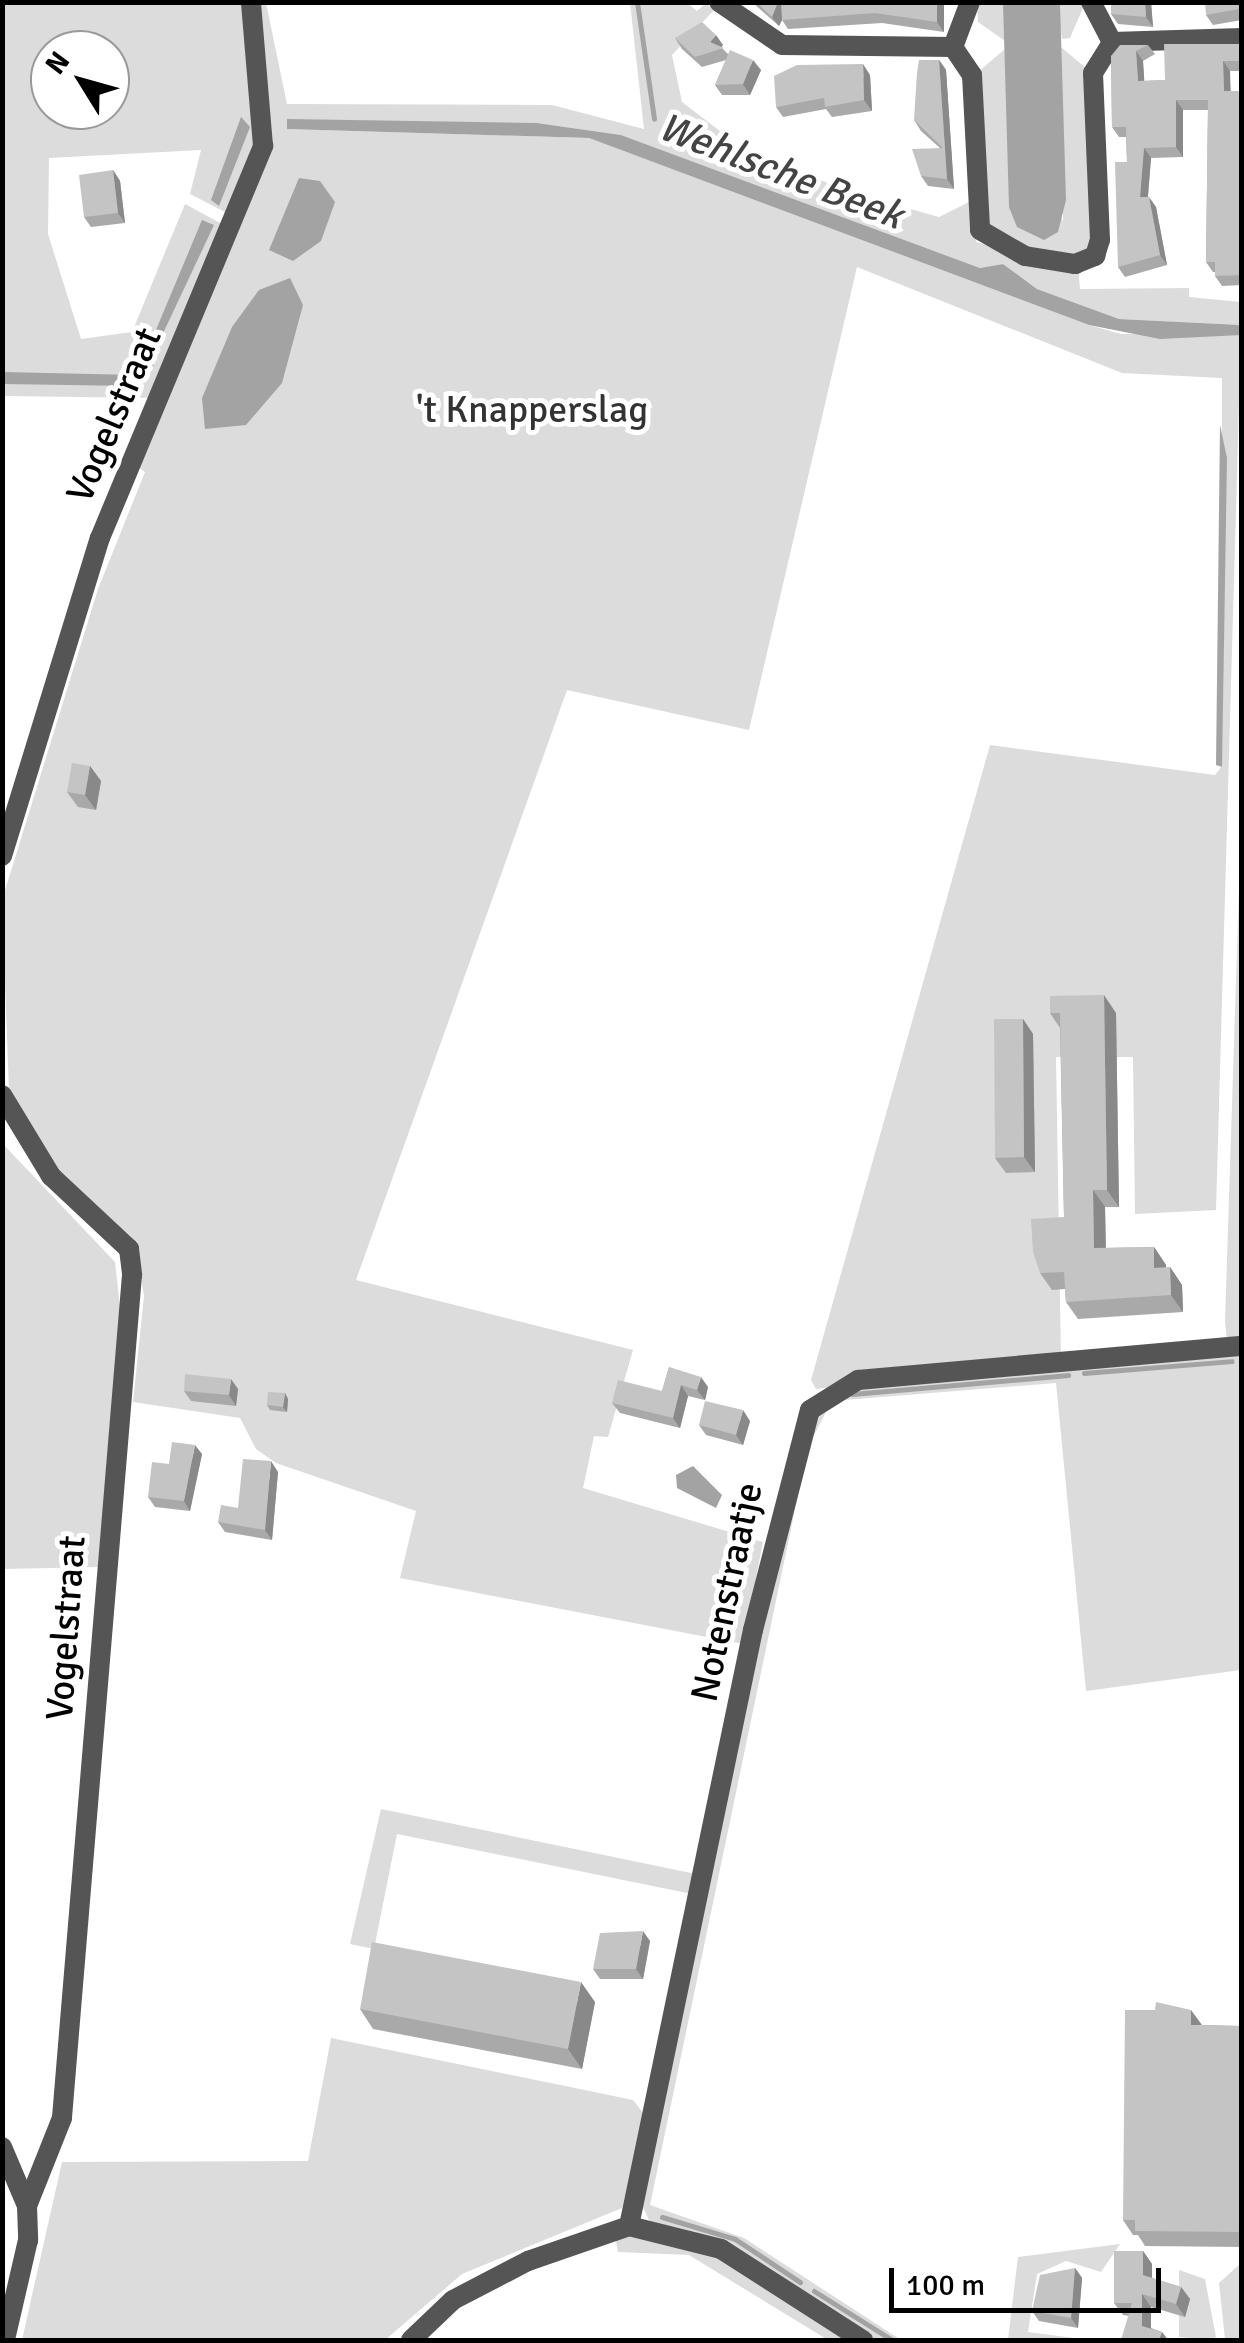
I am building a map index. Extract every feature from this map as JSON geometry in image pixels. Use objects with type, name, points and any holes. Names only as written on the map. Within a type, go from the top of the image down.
[{"type":"street","name":"Vogelstraat","points":[[2,856],[100,538],[263,146],[251,2]]},
{"type":"street","points":[[719,2],[782,44],[953,47]]},
{"type":"street","points":[[953,47],[970,2]]},
{"type":"street","points":[[1091,2],[1112,42]]},
{"type":"street","points":[[1112,42],[1242,38]]},
{"type":"street","points":[[953,47],[972,75],[980,230],[1025,256],[1074,264],[1099,250],[1093,73],[1112,42]]},
{"type":"street","name":"Vogelstraat","points":[[2,1095],[51,1176],[129,1249],[132,1275],[62,2118],[27,2206],[5,2340]]},
{"type":"street","name":"Notenstraatje","points":[[630,2226],[761,1592],[810,1410],[858,1380],[1242,1346]]},
{"type":"street","points":[[2,2147],[27,2206]]},
{"type":"street","points":[[411,2340],[468,2292],[630,2226],[721,2250],[863,2340]]},
{"type":"green space","points":[[2,3],[247,3],[262,128],[225,212],[190,194],[201,150],[49,158],[48,234],[81,339],[132,332],[185,204],[222,224],[155,398],[3,396]]},
{"type":"green space","name":"'t Knapperslag","points":[[256,3],[266,3],[287,104],[552,105],[644,129],[630,3],[687,3],[697,11],[706,3],[714,10],[672,55],[682,102],[737,144],[846,191],[939,217],[971,201],[976,242],[1078,268],[1080,289],[1189,288],[1189,297],[1241,302],[1241,325],[1119,319],[1037,289],[1003,264],[980,268],[621,135],[537,123],[287,120],[288,129],[589,138],[1089,325],[1121,334],[1241,335],[1216,1210],[1135,1214],[1133,1057],[1056,1057],[1061,1360],[816,1389],[811,1380],[990,745],[1215,775],[1222,766],[1222,378],[1122,373],[857,267],[749,730],[567,690],[356,1280],[633,1350],[608,1437],[594,1436],[583,1488],[763,1542],[743,1644],[400,1578],[416,1511],[276,1463],[256,1449],[240,1418],[133,1402],[144,1296],[137,1254],[68,1189],[9,1092],[2,900],[98,589],[145,472],[135,465],[270,117]]},
{"type":"green space","points":[[977,3],[1007,3],[1005,41],[978,22]]},
{"type":"green space","points":[[1057,3],[1085,3],[1070,38],[1062,39]]},
{"type":"green space","points":[[1061,47],[1087,69],[1093,242],[1085,253],[1053,256],[989,233],[978,72],[1005,49],[1063,222]]},
{"type":"green space","points":[[1241,826],[1241,1341],[1227,1340],[1225,1322]]},
{"type":"green space","points":[[2,1143],[115,1262],[120,1307],[98,1567],[3,1569]]},
{"type":"green space","points":[[1241,1352],[1241,1670],[1086,1691],[1056,1383],[844,1400],[828,1408],[808,1447],[650,2205],[744,2238],[901,2340],[874,2340],[649,2220],[642,2205],[772,1562],[811,1422],[848,1389]]},
{"type":"green space","points":[[381,1809],[696,1874],[692,1894],[397,1834],[374,1949],[350,1944]]},
{"type":"green space","points":[[331,2038],[633,2100],[647,2118],[622,2208],[462,2274],[385,2340],[22,2340],[62,2162],[308,2161]]},
{"type":"green space","points":[[628,2234],[713,2250],[854,2340],[828,2340],[689,2255],[618,2252],[615,2236]]},
{"type":"green space","points":[[1120,2244],[1101,2272],[1066,2261],[1037,2274],[1028,2332],[1089,2340],[1008,2340],[1018,2257]]},
{"type":"green space","points":[[1241,2263],[1242,2340],[1225,2339],[1219,2283]]},
{"type":"green space","points":[[1179,2270],[1205,2279],[1216,2337],[1179,2337]]},
{"type":"shaded area","points":[[1003,3],[1060,3],[1066,200],[1058,232],[1044,240],[1017,227],[1009,207]]},
{"type":"shaded area","points":[[241,117],[250,127],[219,206],[211,200]]},
{"type":"shaded area","points":[[287,119],[537,123],[621,135],[980,268],[1003,264],[1037,289],[1119,319],[1241,325],[1241,335],[1160,339],[1089,325],[589,138],[287,129]]},
{"type":"shaded area","points":[[299,178],[320,181],[335,202],[321,241],[293,261],[269,250]]},
{"type":"shaded area","points":[[202,220],[214,225],[158,344],[153,337]]},
{"type":"shaded area","points":[[290,278],[303,305],[282,383],[246,425],[205,429],[202,398],[232,327],[259,290]]},
{"type":"shaded area","points":[[145,361],[154,365],[132,386],[3,384],[3,372],[135,375]]},
{"type":"shaded area","points":[[1220,425],[1227,458],[1222,767],[1216,765]]},
{"type":"shaded area","points":[[693,1466],[722,1495],[716,1508],[677,1488],[676,1475]]},
{"type":"building","points":[[756,2],[778,2],[772,17]]},
{"type":"building","points":[[781,2],[937,2],[937,22],[875,13],[782,20]]},
{"type":"building","points":[[1111,2],[1145,2],[1146,17],[1111,14]]},
{"type":"building","points":[[1205,2],[1238,2],[1239,9],[1206,15]]},
{"type":"building","points":[[702,22],[716,35],[710,42],[724,48],[695,57],[675,38]]},
{"type":"building","points":[[1164,44],[1239,44],[1240,61],[1223,61],[1224,91],[1241,91],[1242,275],[1215,276],[1215,262],[1206,262],[1208,100],[1176,100],[1176,147],[1144,148],[1140,197],[1149,197],[1160,255],[1118,267],[1115,162],[1127,162],[1126,127],[1112,127],[1111,56],[1120,45],[1148,45],[1136,51],[1138,81],[1165,80]]},
{"type":"building","points":[[730,50],[753,60],[743,84],[715,85]]},
{"type":"building","points":[[919,60],[939,60],[947,179],[921,176],[912,149],[943,148],[914,120]]},
{"type":"building","points":[[863,64],[864,100],[825,107],[824,98],[776,107],[774,76],[797,65]]},
{"type":"building","points":[[113,170],[118,213],[84,217],[79,175]]},
{"type":"building","points":[[72,763],[90,766],[85,795],[67,792]]},
{"type":"building","points":[[1104,995],[1107,1190],[1093,1190],[1094,1248],[1154,1247],[1154,1268],[1170,1267],[1171,1295],[1066,1302],[1064,1272],[1040,1273],[1033,1252],[1031,1219],[1064,1217],[1060,1013],[1050,1013],[1050,996]]},
{"type":"building","points":[[994,1019],[1023,1019],[1024,1157],[995,1158]]},
{"type":"building","points":[[669,1367],[701,1377],[697,1390],[681,1385],[673,1418],[612,1403],[618,1380],[662,1391]]},
{"type":"building","points":[[185,1374],[231,1379],[229,1395],[184,1391]]},
{"type":"building","points":[[268,1392],[285,1393],[283,1407],[267,1405]]},
{"type":"building","points":[[705,1401],[743,1410],[736,1435],[699,1425]]},
{"type":"building","points":[[172,1442],[195,1445],[184,1501],[148,1497],[152,1462],[169,1464]]},
{"type":"building","points":[[243,1459],[271,1461],[265,1530],[218,1522],[221,1505],[238,1508]]},
{"type":"building","points":[[643,1931],[636,1969],[593,1969],[600,1933]]},
{"type":"building","points":[[372,1942],[581,1982],[568,2049],[360,2009]]},
{"type":"building","points":[[1156,2002],[1191,2010],[1191,2025],[1242,2026],[1242,2232],[1135,2231],[1135,2220],[1123,2220],[1125,2010],[1155,2010]]},
{"type":"building","points":[[1114,2251],[1143,2251],[1143,2275],[1181,2287],[1176,2304],[1142,2294],[1142,2326],[1162,2332],[1159,2340],[1121,2340],[1132,2303],[1114,2303]]},
{"type":"building","points":[[1075,2268],[1071,2318],[1032,2311],[1040,2275]]},
{"type":"waterway","name":"Wehlsche Beek","points":[[637,2],[654,119]]},
{"type":"waterway","points":[[1242,1095],[1242,1282]]},
{"type":"waterway","points":[[1084,1373],[1232,1361]]},
{"type":"waterway","points":[[852,1394],[1068,1375]]},
{"type":"waterway","points":[[662,2217],[735,2239],[800,2282]]},
{"type":"waterway","points":[[814,2291],[892,2340]]}]
